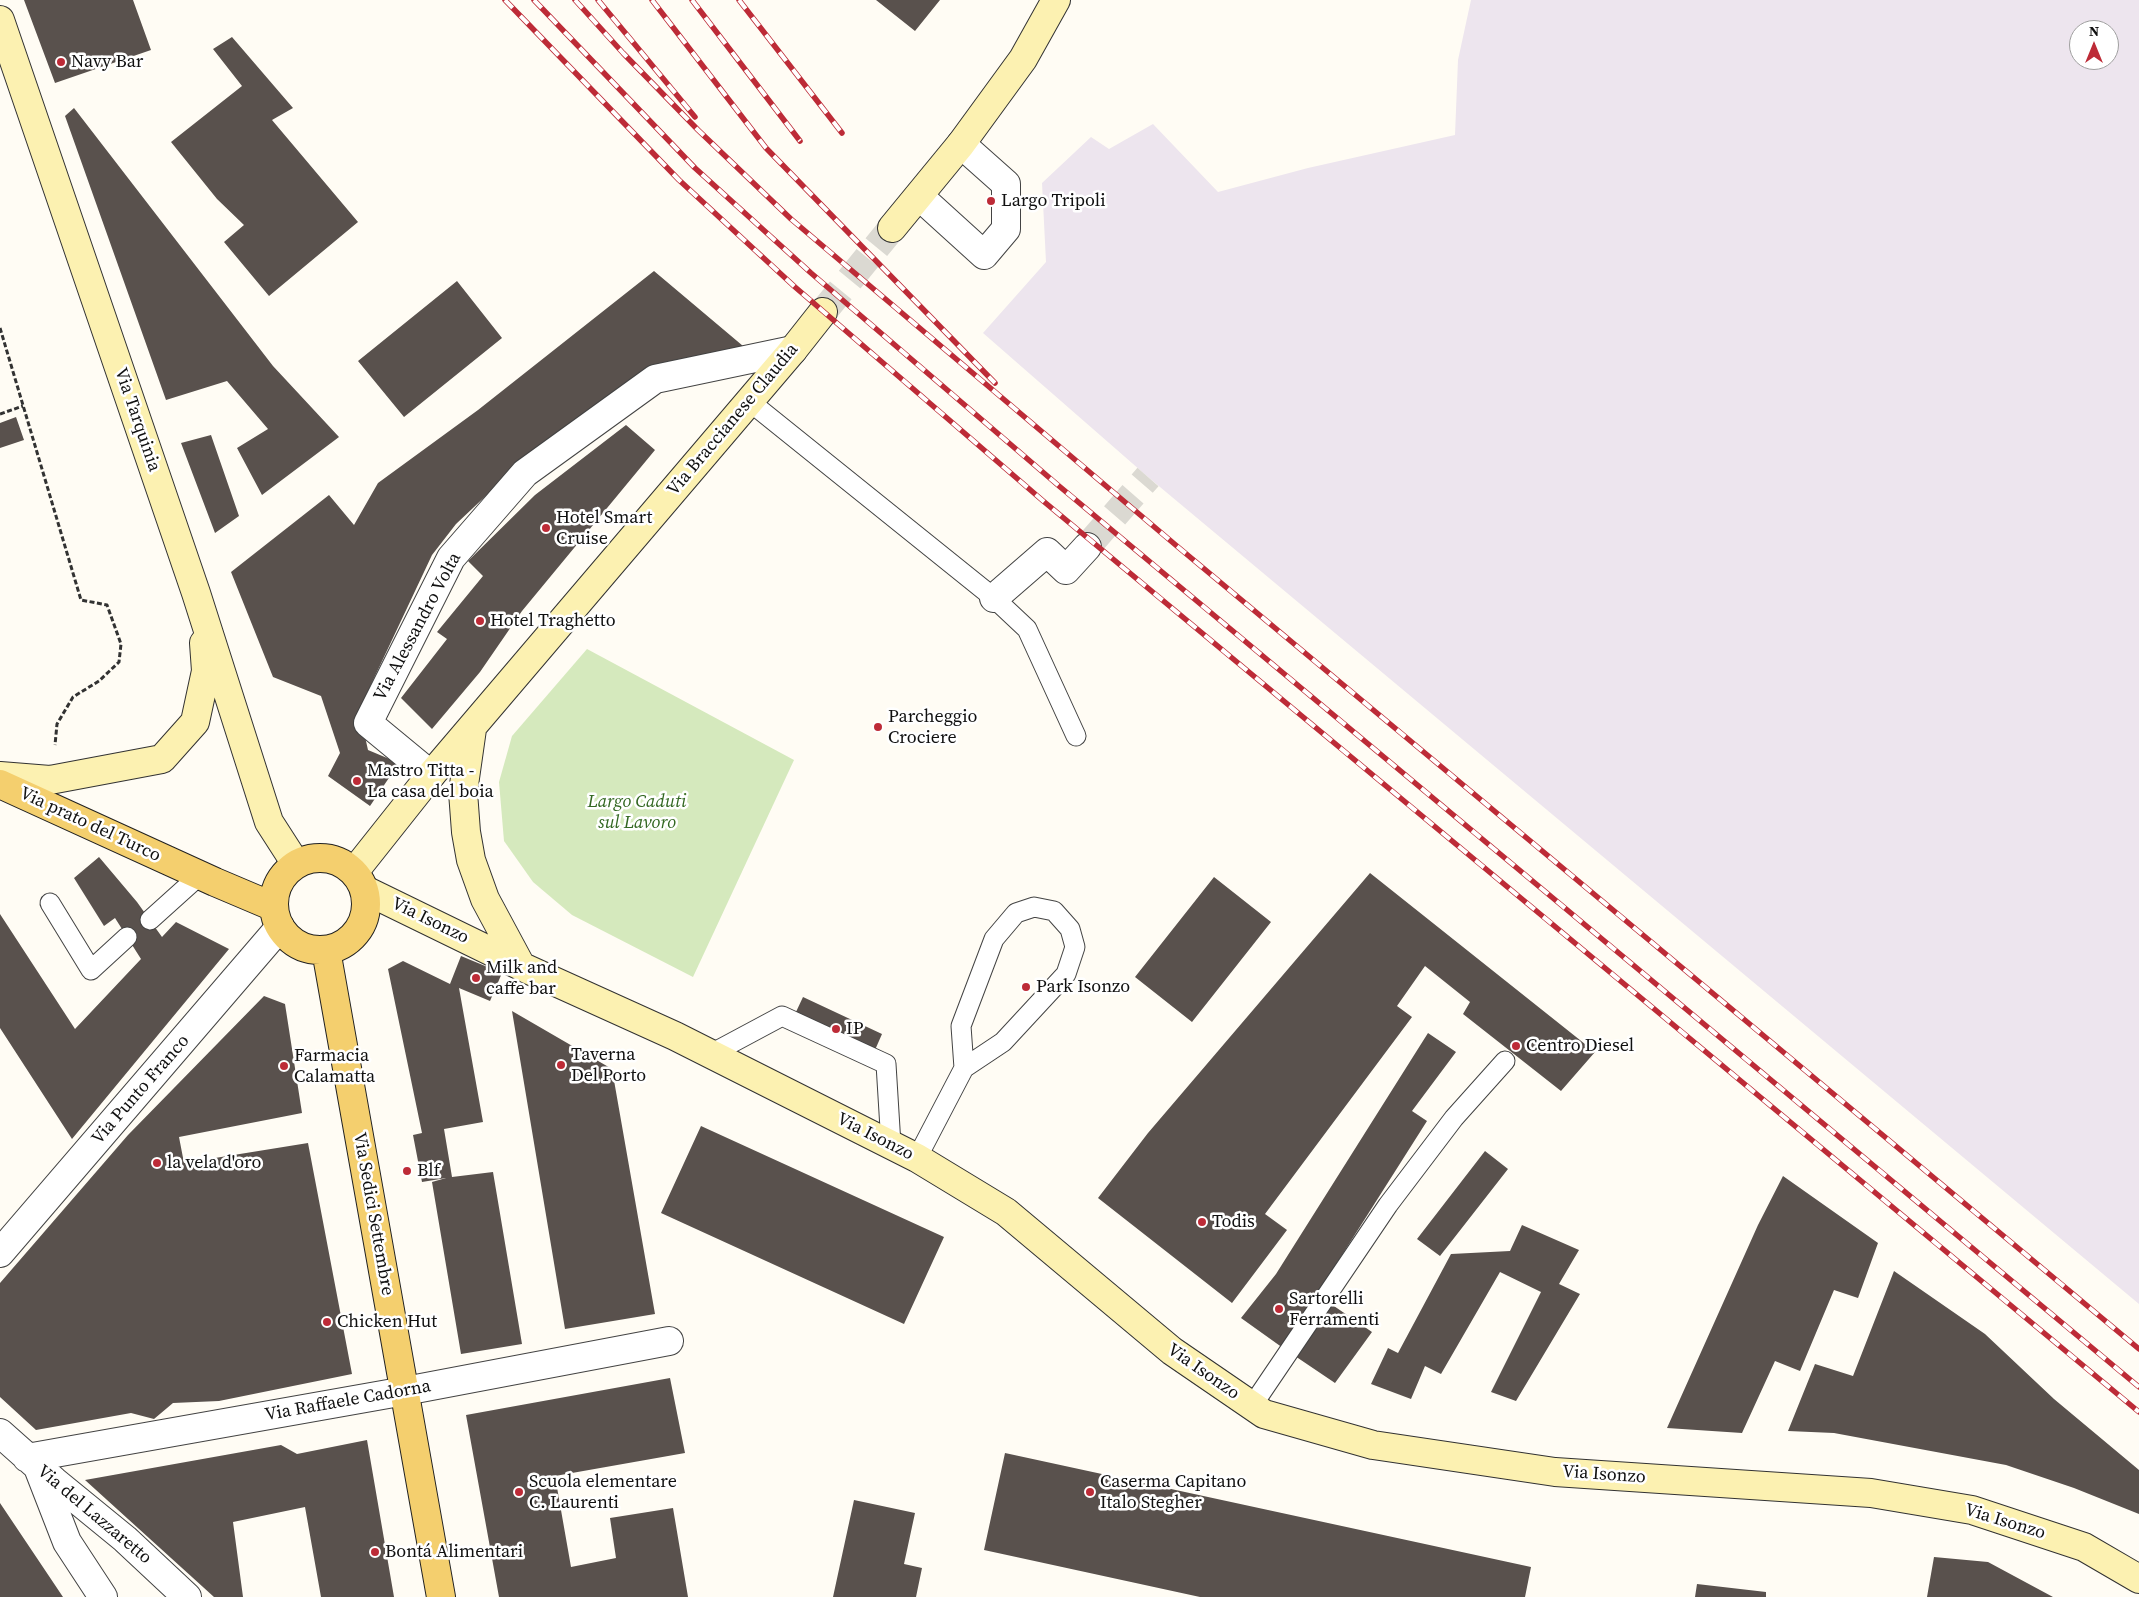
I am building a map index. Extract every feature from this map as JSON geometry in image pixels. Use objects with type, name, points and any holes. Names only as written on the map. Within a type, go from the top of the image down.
[{"type":"main road","points":[[892,228],[961,144],[1023,59],[1056,0]]},
{"type":"main road","name":"Via Tarquinia","points":[[0,20],[203,614],[269,822],[296,864]]},
{"type":"main road","name":"Via Braccianese Claudia","points":[[360,881],[431,774],[472,729],[793,350],[823,312]]},
{"type":"main road","points":[[0,776],[50,780],[162,759],[196,722],[206,671],[203,614]]},
{"type":"main road","points":[[472,729],[463,792],[466,832],[471,860],[485,898],[521,966]]},
{"type":"main road","name":"Via prato del Turco","points":[[0,784],[190,870],[277,917]]},
{"type":"main road","points":[[325,857],[341,862],[360,881],[367,906],[363,923],[354,936],[342,945],[326,950],[306,948],[291,940],[277,917],[278,885],[283,876],[296,864],[311,858],[325,857]]},
{"type":"main road","name":"Via Isonzo","points":[[360,881],[521,966],[711,1054],[917,1158],[1006,1212],[1172,1351],[1264,1414],[1373,1444],[1546,1471],[1871,1493],[1972,1510],[2084,1547],[2139,1579]]},
{"type":"main road","name":"Via Sedici Settembre","points":[[326,950],[441,1597]]},
{"type":"street","points":[[919,196],[984,255],[1006,229],[1006,184],[961,144]]},
{"type":"street","name":"Via Alessandro Volta","points":[[431,774],[368,723],[452,558],[525,473],[655,380],[793,350]]},
{"type":"street","points":[[994,598],[1047,552],[1066,570],[1087,547]]},
{"type":"street","name":"Via Punto Franco","points":[[0,1253],[277,917]]},
{"type":"street","name":"Via Raffaele Cadorna","points":[[33,1463],[669,1341]]},
{"type":"street","name":"Via del Lazzaretto","points":[[0,1433],[33,1463],[125,1539],[187,1597]]},
{"type":"street","points":[[33,1463],[67,1542],[103,1597]]},
{"type":"lane","points":[[749,401],[994,598],[1027,629],[1076,736]]},
{"type":"lane","points":[[150,920],[190,870]]},
{"type":"lane","points":[[50,903],[90,970],[127,937]]},
{"type":"lane","points":[[917,1158],[964,1068],[1003,1042],[1066,974],[1075,947],[1070,929],[1054,911],[1034,907],[1016,913],[994,939],[961,1026],[964,1068]]},
{"type":"lane","points":[[711,1054],[782,1016],[886,1064],[891,1145]]},
{"type":"lane","points":[[1252,1406],[1388,1205],[1454,1118],[1505,1061]]},
{"type":"path","points":[[0,328],[81,600],[107,606],[121,644],[120,662],[99,681],[73,697],[57,724],[50,780]]},
{"type":"path","points":[[0,414],[23,406]]},
{"type":"shaded area","points":[[1471,0],[2139,0],[2139,1304],[1148,477],[983,333],[1046,262],[1042,183],[1091,137],[1109,149],[1153,124],[1218,192],[1308,168],[1455,135],[1458,60]]},
{"type":"green space","name":"Largo Caduti sul Lavoro","points":[[587,649],[794,760],[693,977],[572,915],[533,882],[504,841],[499,782],[512,736]]},
{"type":"building","points":[[24,0],[133,0],[151,50],[55,83]]},
{"type":"building","points":[[876,0],[940,0],[915,31]]},
{"type":"building","points":[[232,37],[293,108],[272,120],[358,222],[269,296],[224,242],[244,225],[217,199],[171,142],[242,86],[213,49]]},
{"type":"building","points":[[74,108],[273,366],[339,437],[262,495],[237,448],[268,429],[227,381],[166,400],[65,116]]},
{"type":"building","points":[[654,271],[743,346],[659,364],[526,458],[456,524],[432,555],[359,710],[368,750],[399,763],[370,806],[328,776],[340,753],[321,696],[273,677],[231,572],[329,495],[354,525],[378,483],[478,410]]},
{"type":"building","points":[[457,281],[502,338],[404,417],[358,361]]},
{"type":"building","points":[[16,417],[24,440],[0,448],[0,423]]},
{"type":"building","name":"Hotel Smart Cruise","points":[[626,425],[655,450],[522,611],[480,672],[432,729],[401,698],[447,639],[437,632],[483,576],[468,561],[535,495]]},
{"type":"building","points":[[211,435],[239,516],[215,533],[181,443]]},
{"type":"building","points":[[99,857],[137,902],[162,937],[176,922],[229,949],[72,1139],[0,1028],[0,914],[75,1029],[141,959],[115,918],[104,926],[74,878]]},
{"type":"building","points":[[1370,873],[1595,1052],[1561,1091],[1463,1014],[1470,1002],[1425,966],[1397,1006],[1412,1017],[1265,1214],[1287,1230],[1232,1303],[1098,1198],[1148,1133]]},
{"type":"building","points":[[1214,877],[1271,922],[1192,1022],[1135,977]]},
{"type":"building","points":[[461,956],[502,973],[490,1001],[459,988],[483,1122],[444,1129],[452,1177],[493,1172],[522,1344],[461,1354],[432,1182],[446,1178],[422,1182],[413,1135],[422,1133],[388,969],[403,961],[450,984]]},
{"type":"building","points":[[264,996],[285,1004],[302,1113],[179,1137],[184,1163],[308,1143],[352,1374],[219,1401],[173,1403],[154,1419],[131,1413],[36,1430],[0,1397],[0,1283],[128,1135]]},
{"type":"building","points":[[803,997],[882,1034],[868,1066],[788,1029]]},
{"type":"building","points":[[512,1011],[612,1069],[655,1314],[565,1329]]},
{"type":"building","points":[[1428,1033],[1456,1052],[1412,1111],[1427,1121],[1283,1348],[1241,1318],[1276,1274]]},
{"type":"building","points":[[701,1126],[944,1237],[904,1324],[661,1213]]},
{"type":"building","points":[[1485,1151],[1508,1169],[1440,1256],[1417,1239]]},
{"type":"building","points":[[1783,1176],[1878,1243],[1858,1298],[1834,1290],[1800,1371],[1775,1361],[1742,1433],[1667,1428],[1758,1225]]},
{"type":"building","points":[[1522,1225],[1579,1250],[1559,1284],[1580,1294],[1516,1401],[1491,1392],[1541,1292],[1500,1272],[1441,1374],[1425,1366],[1411,1399],[1371,1384],[1388,1348],[1398,1353],[1451,1254],[1510,1251]]},
{"type":"building","points":[[1894,1271],[1985,1334],[2054,1399],[2139,1470],[2139,1514],[2074,1488],[2006,1465],[1834,1433],[1788,1431],[1815,1364],[1853,1376]]},
{"type":"building","points":[[1331,1304],[1372,1332],[1335,1383],[1295,1356]]},
{"type":"building","name":"Scuola elementare C. Laurenti","points":[[670,1378],[685,1453],[555,1476],[571,1567],[616,1558],[610,1518],[673,1508],[688,1597],[499,1597],[466,1415]]},
{"type":"building","points":[[367,1440],[394,1597],[321,1597],[305,1507],[233,1522],[243,1597],[214,1597],[85,1480],[281,1445],[297,1454]]},
{"type":"building","name":"Caserma Capitano Italo Stegher","points":[[1005,1453],[1531,1567],[1525,1597],[1200,1597],[984,1550]]},
{"type":"building","points":[[854,1500],[915,1513],[904,1564],[922,1568],[916,1597],[833,1597]]},
{"type":"building","points":[[0,1503],[63,1597],[0,1597]]},
{"type":"building","points":[[1934,1557],[1988,1562],[2053,1597],[1927,1597]]},
{"type":"building","points":[[1697,1584],[1766,1592],[1766,1597],[1695,1597]]},
{"type":"tunnel","points":[[823,312],[892,228]]},
{"type":"tunnel","points":[[1087,547],[1148,477]]},
{"type":"railway","points":[[505,0],[679,180],[795,287],[1042,500],[2139,1412]]},
{"type":"railway","points":[[534,0],[695,168],[811,273],[1059,486],[2139,1387]]},
{"type":"railway","points":[[575,0],[623,53],[698,130],[791,219],[1178,547],[2139,1349]]},
{"type":"railway","points":[[598,0],[695,117]]},
{"type":"railway","points":[[652,0],[766,148],[995,383]]},
{"type":"railway","points":[[692,0],[800,141]]},
{"type":"railway","points":[[739,0],[842,133]]},
{"type":"place","name":"Navy Bar","points":[[61,62]]},
{"type":"place","name":"Largo Tripoli","points":[[991,201]]},
{"type":"place","name":"Hotel Smart Cruise","points":[[546,528]]},
{"type":"place","name":"Hotel Traghetto","points":[[480,621]]},
{"type":"place","name":"Parcheggio Crociere","points":[[878,727]]},
{"type":"place","name":"Mastro Titta - La casa del boia","points":[[357,781]]},
{"type":"place","name":"Milk and caffe bar","points":[[476,978]]},
{"type":"place","name":"Park Isonzo","points":[[1026,987]]},
{"type":"place","name":"IP","points":[[836,1029]]},
{"type":"place","name":"Centro Diesel","points":[[1516,1046]]},
{"type":"place","name":"Taverna Del Porto","points":[[561,1065]]},
{"type":"place","name":"Farmacia Calamatta","points":[[284,1066]]},
{"type":"place","name":"la vela d'oro","points":[[157,1163]]},
{"type":"place","name":"Blf","points":[[407,1171]]},
{"type":"place","name":"Todis","points":[[1202,1222]]},
{"type":"place","name":"Sartorelli Ferramenti","points":[[1279,1309]]},
{"type":"place","name":"Chicken Hut","points":[[327,1322]]},
{"type":"place","name":"Scuola elementare C. Laurenti","points":[[519,1492]]},
{"type":"place","name":"Caserma Capitano Italo Stegher","points":[[1090,1492]]},
{"type":"place","name":"Bontá Alimentari","points":[[375,1552]]}]
